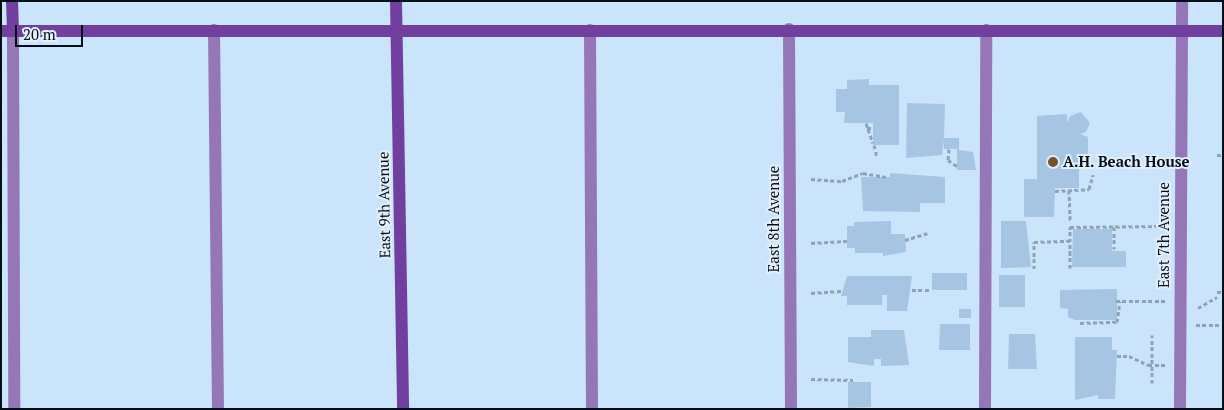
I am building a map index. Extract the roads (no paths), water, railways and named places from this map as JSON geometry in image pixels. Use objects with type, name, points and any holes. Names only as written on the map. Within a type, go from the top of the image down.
[{"type":"main road","points":[[12,1],[7,31],[397,29],[1223,31]]},
{"type":"main road","name":"East 9th Avenue","points":[[396,1],[403,409]]},
{"type":"street","name":"East 7th Avenue","points":[[1180,409],[1182,1]]},
{"type":"street","name":"East 8th Avenue","points":[[789,29],[791,409]]},
{"type":"street","points":[[214,30],[218,409]]},
{"type":"street","points":[[590,30],[592,409]]},
{"type":"street","points":[[984,409],[986,30]]},
{"type":"street","points":[[7,31],[14,409]]},
{"type":"place","name":"A.H. Beach House","points":[[1053,162]]}]
